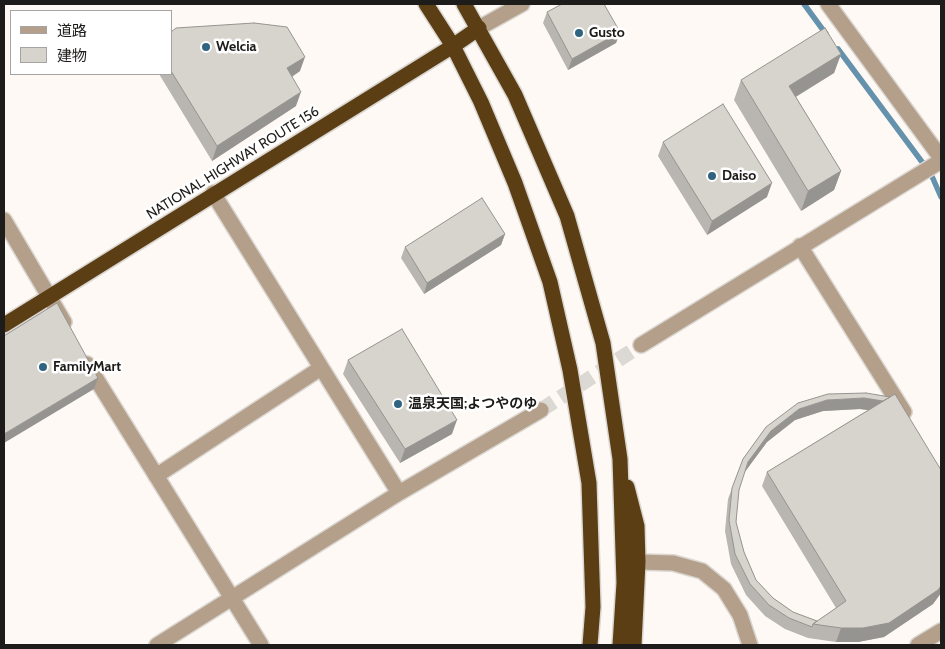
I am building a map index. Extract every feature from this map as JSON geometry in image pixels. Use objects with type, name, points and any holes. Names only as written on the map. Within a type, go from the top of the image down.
[{"type":"highway","points":[[426,4],[453,46],[481,102],[515,184],[550,282],[570,370],[589,483],[593,608],[590,645]]},
{"type":"highway","points":[[464,4],[515,94],[567,216],[603,343],[620,459],[637,526],[638,562],[634,645]]},
{"type":"highway","name":"NATIONAL HIGHWAY ROUTE 156","points":[[4,325],[479,28]]},
{"type":"highway","points":[[620,459],[624,582],[620,645]]},
{"type":"street","points":[[479,28],[522,4]]},
{"type":"street","points":[[642,345],[941,160],[836,5]]},
{"type":"street","points":[[213,193],[399,493]]},
{"type":"street","points":[[4,220],[71,335]]},
{"type":"street","points":[[800,246],[910,422]]},
{"type":"street","points":[[80,350],[261,645]]},
{"type":"street","points":[[156,476],[321,368]]},
{"type":"street","points":[[157,645],[399,493],[541,410]]},
{"type":"street","points":[[638,562],[673,562],[702,571],[724,589],[740,615],[750,645]]},
{"type":"street","points":[[918,645],[941,631]]},
{"type":"building","name":"Gusto","points":[[562,4],[604,4],[620,32],[572,59],[547,12]]},
{"type":"building","points":[[254,23],[287,27],[305,57],[287,68],[301,92],[217,146],[172,73],[172,31],[176,28]]},
{"type":"building","points":[[825,28],[841,54],[789,86],[841,171],[808,191],[741,80]]},
{"type":"building","name":"Daiso","points":[[723,104],[772,183],[712,221],[663,142]]},
{"type":"building","points":[[482,198],[505,234],[427,283],[405,247]]},
{"type":"building","name":"FamilyMart","points":[[57,303],[98,378],[4,434],[4,336]]},
{"type":"building","name":"温泉天国;よつやのゆ","points":[[402,329],[457,420],[405,449],[348,360]]},
{"type":"building","points":[[866,393],[890,397],[883,401],[864,398],[827,400],[799,409],[771,431],[748,462],[739,490],[736,522],[744,552],[756,580],[773,598],[793,612],[817,621],[812,627],[789,618],[769,605],[750,584],[735,554],[729,520],[732,488],[743,459],[766,427],[798,403],[828,394]]},
{"type":"building","points":[[895,394],[941,470],[941,586],[938,590],[889,623],[863,628],[841,628],[813,624],[846,601],[767,472]]},
{"type":"waterway","points":[[804,4],[826,34]]},
{"type":"waterway","points":[[838,49],[931,174],[941,197]]},
{"type":"tunnel","points":[[541,410],[641,345]]},
{"type":"place","name":"Gusto","points":[[579,33]]},
{"type":"place","name":"Welcia","points":[[206,47]]},
{"type":"place","name":"Daiso","points":[[712,176]]},
{"type":"place","name":"FamilyMart","points":[[43,367]]},
{"type":"place","name":"温泉天国;よつやのゆ","points":[[398,404]]}]
